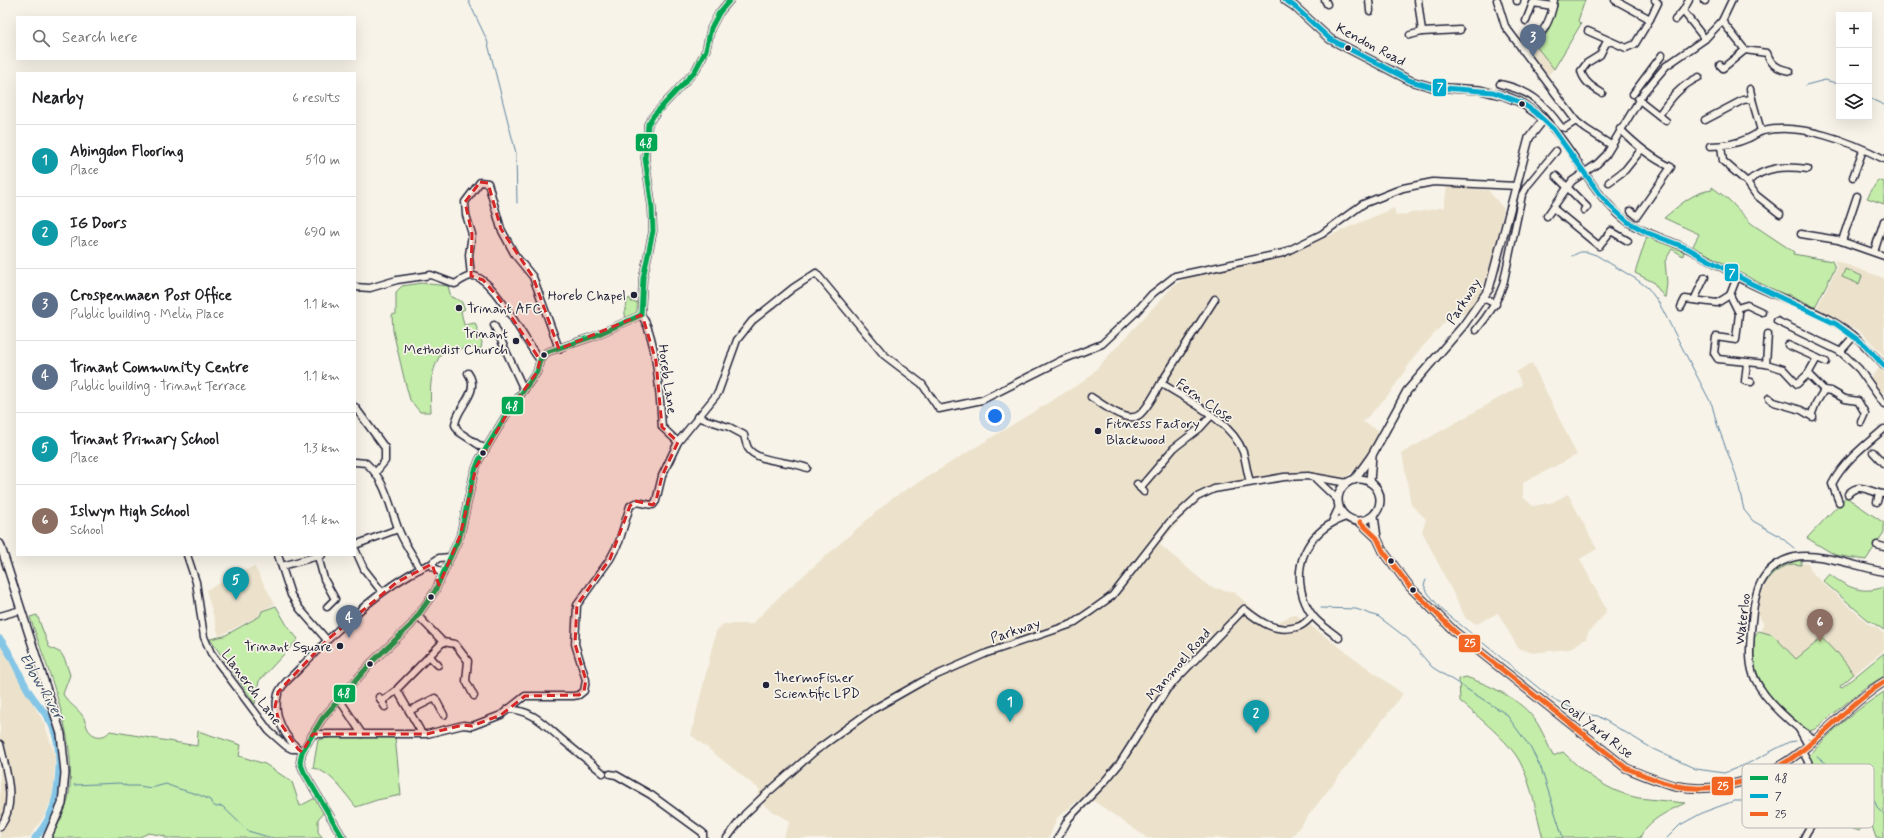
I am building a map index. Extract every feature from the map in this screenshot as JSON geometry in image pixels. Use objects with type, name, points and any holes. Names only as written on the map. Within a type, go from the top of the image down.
[{"type":"main road","name":"Kendon Road","points":[[1285,0],[1294,6],[1330,39],[1411,81],[1432,87],[1480,90],[1505,96],[1520,102],[1544,119]]},
{"type":"main road","name":"Parkway","points":[[1350,481],[1372,455],[1408,391],[1463,326],[1489,289],[1529,138],[1544,119]]},
{"type":"main road","points":[[1370,482],[1372,455]]},
{"type":"main road","points":[[1365,480],[1375,486],[1380,496],[1380,507],[1374,516],[1360,522],[1346,517],[1339,504],[1342,488],[1350,481],[1365,480]]},
{"type":"main road","name":"Coal Yard Rise","points":[[1374,516],[1377,538],[1383,551],[1410,587],[1455,632],[1626,768],[1650,778],[1678,786],[1705,787],[1732,784],[1742,781]]},
{"type":"main road","name":"Coal Yard Rise","points":[[1360,522],[1377,538]]},
{"type":"main road","points":[[0,544],[62,734],[65,773],[62,804],[47,838]]},
{"type":"main road","name":"Coal Yard Rise","points":[[1783,764],[1802,751],[1853,706],[1884,682]]},
{"type":"street","points":[[343,838],[304,772],[300,762],[300,750],[313,734],[322,719],[339,699],[372,662],[418,616],[443,574],[460,536],[476,467],[508,412],[537,372],[540,360],[547,352],[592,337],[641,315],[644,272],[653,231],[652,208],[645,158],[648,124],[654,115],[695,71],[706,50],[711,28],[719,13],[730,0]]},
{"type":"street","points":[[1369,0],[1370,11]]},
{"type":"street","points":[[1418,0],[1422,32]]},
{"type":"street","points":[[1497,0],[1505,26],[1576,120],[1586,130],[1612,145]]},
{"type":"street","points":[[1615,0],[1650,19]]},
{"type":"street","points":[[1588,30],[1610,42],[1626,48],[1631,48],[1650,19],[1658,3],[1655,0]]},
{"type":"street","points":[[1675,20],[1689,0]]},
{"type":"street","points":[[1547,216],[1572,181],[1601,159],[1612,145],[1638,99],[1666,66],[1705,39],[1722,21],[1732,0]]},
{"type":"street","points":[[1522,50],[1534,42],[1543,32],[1554,3],[1533,1],[1526,21]]},
{"type":"street","points":[[1682,11],[1705,39]]},
{"type":"street","points":[[1722,21],[1745,50]]},
{"type":"street","points":[[1410,35],[1422,32],[1460,30]]},
{"type":"street","points":[[1602,93],[1591,86],[1578,70],[1600,55],[1606,43],[1610,42]]},
{"type":"street","points":[[1722,66],[1745,50],[1767,53],[1770,62],[1781,69],[1790,71]]},
{"type":"street","points":[[1633,94],[1662,55]]},
{"type":"street","points":[[1658,61],[1666,66]]},
{"type":"street","points":[[1659,115],[1671,97],[1685,84],[1699,77]]},
{"type":"street","points":[[1500,84],[1530,93],[1545,105],[1562,127],[1565,128],[1576,120]]},
{"type":"street","points":[[1638,88],[1644,92]]},
{"type":"street","points":[[1750,89],[1761,131]]},
{"type":"street","points":[[1638,99],[1666,121]]},
{"type":"street","points":[[1705,120],[1711,113],[1743,100],[1752,99]]},
{"type":"street","points":[[1544,119],[1567,147],[1584,173],[1610,206],[1628,222],[1648,233],[1687,248],[1770,293],[1836,324],[1865,345],[1884,366]]},
{"type":"street","points":[[1620,129],[1641,150],[1656,160],[1673,165],[1638,218],[1631,211]]},
{"type":"street","points":[[1710,146],[1721,146],[1739,142],[1761,131],[1777,129],[1806,132],[1834,139],[1884,159]]},
{"type":"street","points":[[1721,146],[1723,161],[1747,182],[1756,195],[1780,214]]},
{"type":"street","points":[[1609,182],[1625,170],[1641,150]]},
{"type":"street","points":[[1853,177],[1863,150]]},
{"type":"street","points":[[1476,330],[1488,317],[1496,304],[1503,285],[1522,195],[1527,186],[1556,151]]},
{"type":"street","points":[[1747,182],[1755,175],[1773,168],[1783,166],[1808,169]]},
{"type":"street","points":[[1556,176],[1587,207],[1584,210]]},
{"type":"street","points":[[471,276],[469,255],[472,234],[466,215],[465,202],[480,182],[488,182],[501,229],[515,255],[533,277],[559,348]]},
{"type":"street","points":[[313,734],[428,734],[463,725],[472,726],[501,715],[525,696],[573,696],[579,695],[584,691],[586,680],[575,644],[577,605],[610,559],[619,542],[630,506],[634,502],[653,505],[656,502],[662,476],[678,442],[718,393],[737,340],[752,321],[788,292],[816,273],[884,355],[922,384],[939,409],[982,400],[1062,360],[1102,344],[1152,294],[1175,276],[1283,252],[1322,234],[1363,204],[1403,188],[1432,182],[1517,186]]},
{"type":"street","points":[[1842,241],[1857,196]]},
{"type":"street","points":[[1553,208],[1599,246],[1611,231],[1628,241]]},
{"type":"street","points":[[1874,252],[1884,221]]},
{"type":"street","points":[[1801,234],[1842,241],[1884,256]]},
{"type":"street","points":[[356,287],[370,288],[397,280],[431,275],[455,284],[471,276],[483,280],[498,298],[540,360]]},
{"type":"street","points":[[1681,306],[1685,299],[1717,303],[1730,296],[1737,276]]},
{"type":"street","points":[[1694,300],[1705,277]]},
{"type":"street","points":[[1730,296],[1739,314],[1736,340],[1716,337],[1714,354],[1718,359],[1766,364],[1783,369],[1797,384],[1808,374],[1817,358]]},
{"type":"street","points":[[1483,298],[1496,304]]},
{"type":"street","name":"Fern Close","points":[[1091,397],[1125,417],[1133,418],[1141,414],[1215,299]]},
{"type":"street","points":[[1737,308],[1747,305],[1762,312]]},
{"type":"street","name":"Horeb Lane","points":[[641,315],[646,323],[656,361],[662,427],[678,442]]},
{"type":"street","points":[[1777,321],[1840,352],[1859,369],[1884,404]]},
{"type":"street","points":[[494,325],[524,390]]},
{"type":"street","points":[[1766,364],[1768,334]]},
{"type":"street","points":[[1840,352],[1854,336]]},
{"type":"street","points":[[1788,345],[1826,362]]},
{"type":"street","points":[[1745,381],[1747,363]]},
{"type":"street","points":[[468,373],[472,379],[472,387],[455,425],[459,432],[486,449]]},
{"type":"street","points":[[1808,374],[1824,390],[1831,391],[1845,399],[1858,401],[1863,406],[1865,413],[1861,422]]},
{"type":"street","name":"Fern Close","points":[[1161,384],[1227,428],[1243,452],[1250,482]]},
{"type":"street","points":[[1769,398],[1774,402],[1801,410],[1813,416],[1816,402],[1824,390]]},
{"type":"street","points":[[356,408],[385,448],[385,461],[376,472]]},
{"type":"street","points":[[1865,413],[1872,414]]},
{"type":"street","points":[[1140,488],[1174,448],[1200,428],[1211,416]]},
{"type":"street","points":[[697,417],[744,435],[748,448],[752,452],[781,464],[794,464],[808,468]]},
{"type":"street","points":[[1839,502],[1832,484],[1836,477],[1848,460],[1884,429]]},
{"type":"street","points":[[1873,452],[1883,461]]},
{"type":"street","points":[[356,462],[366,462],[376,472],[387,493],[398,529],[420,569]]},
{"type":"street","name":"Parkway","points":[[727,838],[745,814],[764,796],[815,751],[872,710],[923,681],[987,653],[1072,624],[1112,596],[1169,524],[1197,498],[1214,489],[1284,477],[1308,476],[1316,479],[1350,481]]},
{"type":"street","points":[[1316,479],[1339,504],[1332,522]]},
{"type":"street","points":[[1848,494],[1852,490],[1860,487],[1882,494],[1877,502]]},
{"type":"street","points":[[1339,638],[1312,616],[1305,602],[1299,583],[1304,551],[1318,533],[1332,522],[1346,517]]},
{"type":"street","points":[[356,545],[398,529]]},
{"type":"street","points":[[1877,545],[1884,547]]},
{"type":"street","points":[[356,551],[364,569],[382,592]]},
{"type":"street","name":"Llanerch Lane","points":[[187,556],[196,582],[204,637],[211,653],[269,731],[286,746],[292,749],[300,750]]},
{"type":"street","points":[[278,556],[291,594],[300,609],[327,640]]},
{"type":"street","points":[[282,566],[320,556],[324,579],[335,599],[327,607]]},
{"type":"street","name":"Waterloo","points":[[1814,739],[1799,729],[1759,687],[1752,669],[1750,653],[1753,607],[1756,591],[1760,582],[1768,572],[1778,564],[1786,560],[1804,556],[1819,557],[1884,572]]},
{"type":"street","points":[[300,750],[288,737],[279,721],[275,707],[278,692],[327,640],[382,592],[420,569],[432,564],[439,558],[450,558]]},
{"type":"street","points":[[432,564],[435,569],[443,574]]},
{"type":"street","name":"Manmoel Road","points":[[1058,838],[1069,818],[1105,781],[1120,763],[1167,690],[1244,609],[1263,624],[1278,629],[1298,627],[1312,616]]},
{"type":"street","points":[[0,616],[21,610]]},
{"type":"street","points":[[418,616],[443,642],[455,644],[468,661],[466,681],[474,696]]},
{"type":"street","points":[[382,701],[397,690],[402,683],[443,642]]},
{"type":"street","points":[[429,656],[438,665]]},
{"type":"street","points":[[397,690],[420,730]]},
{"type":"street","points":[[409,711],[435,698],[444,715]]},
{"type":"street","points":[[339,699],[362,734]]},
{"type":"street","points":[[507,709],[523,711],[545,723],[564,741],[603,773]]},
{"type":"street","name":"Waterloo","points":[[1799,729],[1808,745]]},
{"type":"street","points":[[0,744],[10,802],[8,813],[0,827]]},
{"type":"street","points":[[1802,751],[1810,764]]},
{"type":"street","points":[[610,774],[616,775],[651,795],[703,833],[703,838]]},
{"type":"street","points":[[1804,838],[1809,828]]},
{"type":"highlighted area","points":[[480,182],[488,183],[501,229],[533,277],[559,349],[641,315],[656,361],[662,427],[678,442],[662,476],[656,501],[653,505],[635,501],[630,506],[610,559],[577,605],[575,644],[586,680],[584,691],[579,695],[525,696],[501,715],[472,726],[463,725],[427,734],[313,734],[302,752],[298,749],[279,721],[275,707],[278,692],[327,640],[397,582],[432,564],[439,585],[460,536],[476,467],[508,412],[537,372],[540,360],[498,297],[483,280],[471,276],[472,234],[465,202]]},
{"type":"shaded area","points":[[1536,46],[1554,69],[1546,77],[1528,53]]},
{"type":"shaded area","points":[[1447,186],[1488,190],[1504,209],[1490,272],[1472,310],[1445,322],[1417,353],[1390,393],[1363,422],[1380,431],[1366,459],[1342,481],[1294,478],[1210,492],[1182,518],[1159,544],[1210,587],[1234,592],[1271,625],[1295,614],[1403,694],[1291,838],[1147,838],[1085,795],[1057,818],[1049,838],[783,838],[790,821],[767,808],[756,797],[760,790],[691,735],[716,631],[723,624],[752,624],[781,595],[891,499],[1087,379],[1174,285],[1192,274],[1277,258],[1394,208],[1396,216],[1444,207]]},
{"type":"shaded area","points":[[1834,260],[1884,278],[1884,356],[1860,331],[1816,309],[1837,268]]},
{"type":"shaded area","points":[[1532,363],[1577,455],[1523,483],[1523,497],[1533,506],[1553,502],[1568,494],[1597,549],[1580,559],[1606,609],[1605,614],[1588,633],[1586,639],[1569,649],[1532,653],[1518,648],[1498,613],[1477,624],[1466,619],[1422,531],[1426,519],[1411,505],[1402,453],[1522,385],[1516,372]]},
{"type":"shaded area","points":[[1880,367],[1884,373],[1884,391],[1879,395],[1868,380]]},
{"type":"shaded area","points":[[1808,563],[1812,573],[1869,624],[1876,627],[1884,634],[1884,650],[1840,686],[1841,688],[1754,657],[1760,632],[1762,632],[1763,622],[1759,617],[1758,600],[1767,582],[1780,569],[1793,564]]},
{"type":"shaded area","points":[[254,566],[275,604],[261,611],[259,616],[219,636],[206,590]]},
{"type":"shaded area","points":[[0,644],[44,723],[55,755],[52,798],[45,815],[29,838],[0,838]]},
{"type":"green space","points":[[1558,0],[1585,0],[1578,21],[1581,24],[1554,69],[1536,46],[1548,32]]},
{"type":"green space","points":[[1878,180],[1884,182],[1884,204],[1867,198]]},
{"type":"green space","points":[[1712,187],[1728,199],[1752,224],[1794,252],[1793,254],[1832,261],[1835,268],[1815,307],[1788,294],[1785,296],[1692,248],[1699,234],[1664,218],[1686,200],[1705,191],[1712,190]]},
{"type":"green space","points":[[1647,236],[1684,251],[1683,256],[1672,249],[1665,261],[1667,283],[1665,298],[1653,282],[1635,273]]},
{"type":"green space","points":[[1845,269],[1862,276],[1859,284],[1842,277]]},
{"type":"green space","points":[[421,283],[448,286],[451,297],[461,301],[465,309],[461,311],[464,325],[475,323],[482,342],[481,349],[468,347],[441,353],[432,375],[430,395],[431,412],[420,412],[410,400],[393,331],[392,315],[396,314],[396,292],[402,286]]},
{"type":"green space","points":[[631,298],[631,302],[637,302],[638,315],[626,318],[625,313],[628,299]]},
{"type":"green space","points":[[1846,497],[1884,523],[1884,532],[1866,560],[1835,555],[1807,538]]},
{"type":"green space","points":[[1796,560],[1801,560],[1801,565],[1792,564],[1786,566],[1769,579],[1764,585],[1757,605],[1761,589],[1769,576],[1781,567]]},
{"type":"green space","points":[[1829,574],[1848,586],[1861,590],[1884,587],[1884,630],[1867,619],[1823,581]]},
{"type":"green space","points":[[276,606],[288,627],[298,639],[259,681],[255,704],[210,639],[224,636],[260,616],[262,611]]},
{"type":"green space","points":[[37,615],[49,647],[61,653],[70,675],[63,694],[83,716],[86,726],[91,733],[97,736],[104,736],[110,731],[197,746],[198,731],[241,745],[239,756],[265,764],[292,782],[300,806],[317,797],[325,811],[318,819],[318,832],[323,838],[165,838],[165,836],[149,833],[137,838],[51,838],[61,820],[68,800],[70,765],[64,723],[30,617]]},
{"type":"green space","points":[[1759,631],[1773,635],[1796,659],[1822,638],[1836,653],[1837,652],[1854,674],[1840,686],[1841,688],[1884,653],[1884,676],[1863,689],[1815,729],[1810,731],[1796,721],[1769,694],[1762,683],[1754,660],[1755,638]]},
{"type":"green space","points":[[1466,677],[1498,690],[1526,710],[1534,718],[1540,728],[1553,756],[1563,752],[1597,781],[1628,795],[1639,798],[1685,803],[1653,821],[1643,832],[1640,838],[1543,838],[1531,790],[1520,762],[1509,746],[1460,701],[1459,679]]},
{"type":"green space","points":[[1884,692],[1884,838],[1876,838],[1873,828],[1874,828],[1874,764],[1812,764],[1809,756],[1844,721]]},
{"type":"green space","points":[[332,737],[395,737],[401,795],[377,800],[356,807],[332,779],[320,770],[313,768],[318,740]]},
{"type":"green space","points":[[1851,828],[1861,828],[1859,831]]},
{"type":"waterway","points":[[468,0],[487,40],[516,153],[517,203]]},
{"type":"waterway","points":[[1806,85],[1825,80],[1836,83]]},
{"type":"waterway","points":[[1872,99],[1884,105]]},
{"type":"waterway","points":[[1572,256],[1580,252],[1587,252],[1596,255],[1648,288],[1659,303],[1712,405],[1717,424],[1736,475],[1744,510],[1753,521],[1778,535],[1794,548]]},
{"type":"waterway","points":[[1426,580],[1424,585],[1428,593],[1441,609],[1551,698],[1584,714],[1598,716],[1653,749],[1696,769],[1724,773],[1742,766]]},
{"type":"waterway","points":[[1321,608],[1356,609],[1379,617],[1408,639],[1432,667],[1506,714],[1530,747],[1541,768],[1563,838]]},
{"type":"waterway","name":"Ebbw River","points":[[0,639],[8,651],[28,690],[50,720],[58,746],[59,770],[56,795],[50,815],[35,838]]},
{"type":"waterway","points":[[1747,764],[1789,742],[1796,741]]},
{"type":"waterway","points":[[1817,756],[1827,764]]},
{"type":"waterway","points":[[74,785],[120,783],[127,786],[151,788],[166,784],[205,797],[216,807],[222,806],[248,831],[272,838]]},
{"type":"waterway","points":[[1874,800],[1877,807],[1884,814]]},
{"type":"waterway","points":[[1667,838],[1680,825],[1704,812],[1734,801],[1742,801]]},
{"type":"transit line","name":"48","points":[[343,838],[304,772],[300,762],[302,752],[322,719],[372,662],[411,625],[435,591],[460,536],[474,473],[479,460],[508,412],[537,372],[540,360],[547,352],[592,337],[641,315],[643,278],[653,231],[652,208],[645,158],[648,124],[654,115],[695,71],[706,50],[711,28],[719,13],[730,0]]},
{"type":"transit line","name":"7","points":[[1285,0],[1294,6],[1330,39],[1411,81],[1432,87],[1493,92],[1520,102],[1535,112],[1553,129],[1599,193],[1610,206],[1628,222],[1648,233],[1687,248],[1750,283],[1836,324],[1865,345],[1884,366]]},
{"type":"transit line","name":"25","points":[[1360,522],[1377,538],[1383,551],[1410,587],[1455,632],[1626,768],[1677,786],[1693,788],[1709,788],[1742,782]]},
{"type":"transit line","name":"25","points":[[1782,764],[1800,752],[1851,707],[1884,682]]},
{"type":"place","name":"Crospenmaen Post Office","points":[[1533,57]]},
{"type":"place","name":"Horeb Chapel","points":[[634,295]]},
{"type":"place","name":"Trinant AFC","points":[[459,308]]},
{"type":"place","name":"Trinant Methodist Church","points":[[516,341]]},
{"type":"place","name":"Fitness Factory Blackwood","points":[[1098,431]]},
{"type":"place","name":"Trinant Primary School","points":[[236,600]]},
{"type":"place","name":"Trinant Community Centre","points":[[349,638]]},
{"type":"place","name":"Islwyn High School","points":[[1820,642]]},
{"type":"place","name":"Trinant Square","points":[[340,646]]},
{"type":"place","name":"ThermoFisher Scientific LPD","points":[[766,685]]},
{"type":"place","name":"Abingdon Flooring","points":[[1010,722]]},
{"type":"place","name":"IG Doors","points":[[1256,733]]}]
